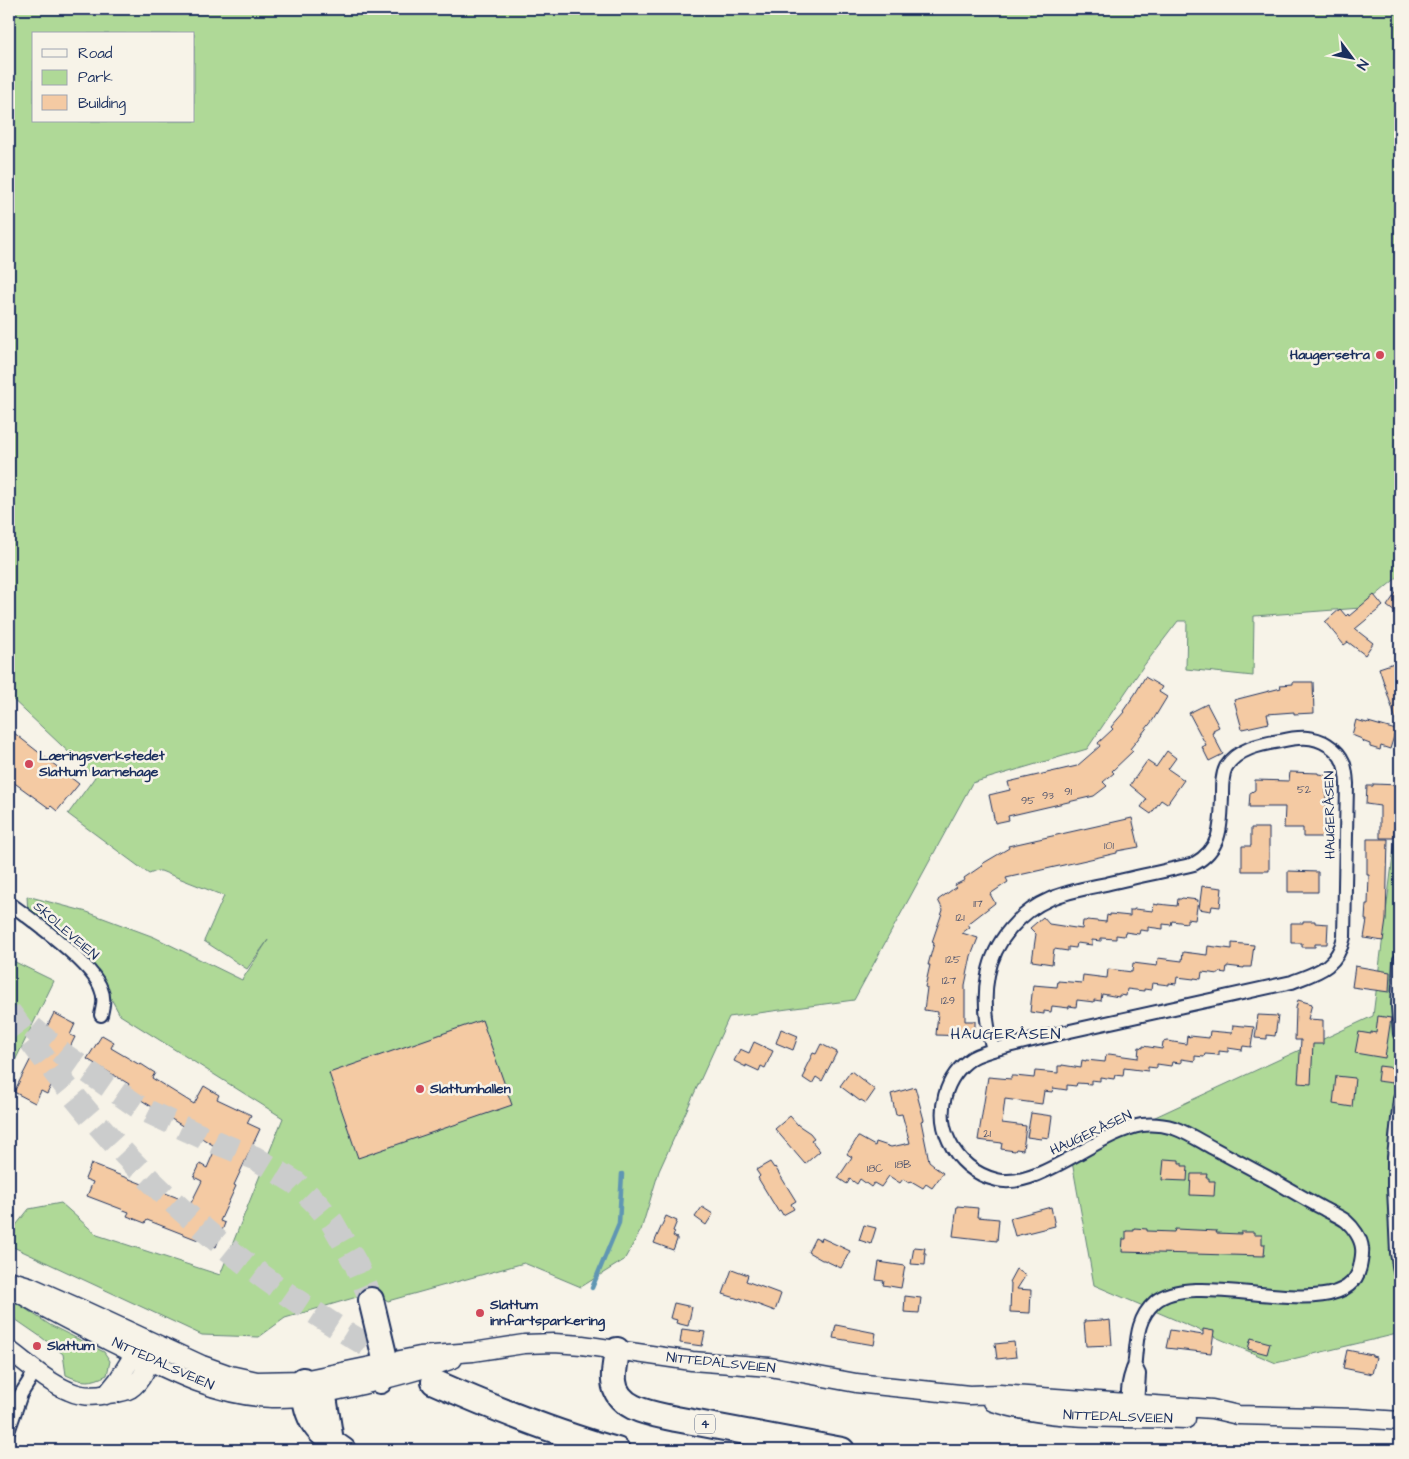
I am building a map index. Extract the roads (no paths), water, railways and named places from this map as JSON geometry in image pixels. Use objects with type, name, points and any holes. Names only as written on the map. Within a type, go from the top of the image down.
[{"type":"highway","points":[[371,1300],[383,1372]]},
{"type":"highway","name":"4","points":[[618,1350],[614,1373],[615,1388],[622,1400],[636,1409],[842,1450]]},
{"type":"highway","points":[[434,1382],[538,1425],[617,1450]]},
{"type":"highway","points":[[310,1390],[325,1403],[337,1446]]},
{"type":"main road","name":"NITTEDALSVEIEN","points":[[9,1280],[29,1286],[202,1365],[230,1375],[310,1390]]},
{"type":"main road","name":"NITTEDALSVEIEN","points":[[9,1287],[57,1314],[193,1381],[225,1392],[255,1397],[272,1398],[383,1372],[424,1370],[473,1352],[538,1342],[566,1343],[692,1361],[770,1368],[856,1383],[969,1395],[999,1394],[1133,1409],[1212,1410],[1238,1415],[1400,1421]]},
{"type":"main road","points":[[9,1350],[63,1388],[73,1393],[93,1396],[106,1394],[142,1357],[150,1341]]},
{"type":"street","name":"HAUGERÅSEN","points":[[993,1050],[986,992],[988,973],[1000,943],[1031,908],[1051,898],[1071,892],[1194,864],[1204,858],[1211,852],[1217,841],[1220,826],[1222,780],[1226,768],[1235,757],[1247,749],[1265,743],[1308,738],[1320,740],[1332,747],[1340,755],[1346,768],[1347,784],[1344,937],[1342,948],[1330,965],[1292,982],[1050,1036],[975,1056],[959,1069],[950,1083],[944,1100],[942,1113],[944,1130],[958,1156],[968,1167],[998,1180],[1012,1181],[1030,1177],[1045,1171],[1080,1151],[1124,1131],[1140,1126],[1171,1127],[1188,1134],[1336,1216],[1346,1222],[1358,1237],[1362,1248],[1358,1273],[1349,1285],[1338,1292],[1307,1296],[1196,1290],[1173,1293],[1159,1299],[1147,1311],[1140,1325],[1136,1345],[1135,1366],[1139,1374],[1133,1409]]},
{"type":"street","name":"SKOLEVEIEN","points":[[9,902],[64,947],[94,975],[101,988],[104,1000],[101,1015]]},
{"type":"street","points":[[1400,960],[1398,1006],[1400,1034]]},
{"type":"street","points":[[1400,1099],[1394,1157],[1394,1188],[1397,1253],[1400,1272]]},
{"type":"street","points":[[9,1430],[21,1394],[36,1370]]},
{"type":"waterway","points":[[592,1288],[619,1223],[622,1174]]},
{"type":"tunnel","points":[[9,1012],[86,1111],[166,1196],[228,1249],[293,1298],[361,1342],[397,1362]]},
{"type":"tunnel","points":[[32,1028],[64,1055],[140,1108],[205,1138],[255,1158],[296,1183],[332,1222],[356,1264],[371,1300]]},
{"type":"place","name":"Haugersetra","points":[[1380,355]]},
{"type":"place","name":"Læringsverkstedet Slattum barnehage","points":[[29,764]]},
{"type":"place","name":"Slattumhallen","points":[[420,1089]]},
{"type":"place","name":"Slattum innfartsparkering","points":[[480,1313]]},
{"type":"place","name":"Slattum","points":[[37,1346]]},
{"type":"district","name":"HAUGERÅSEN","points":[[1006,1034]]}]
